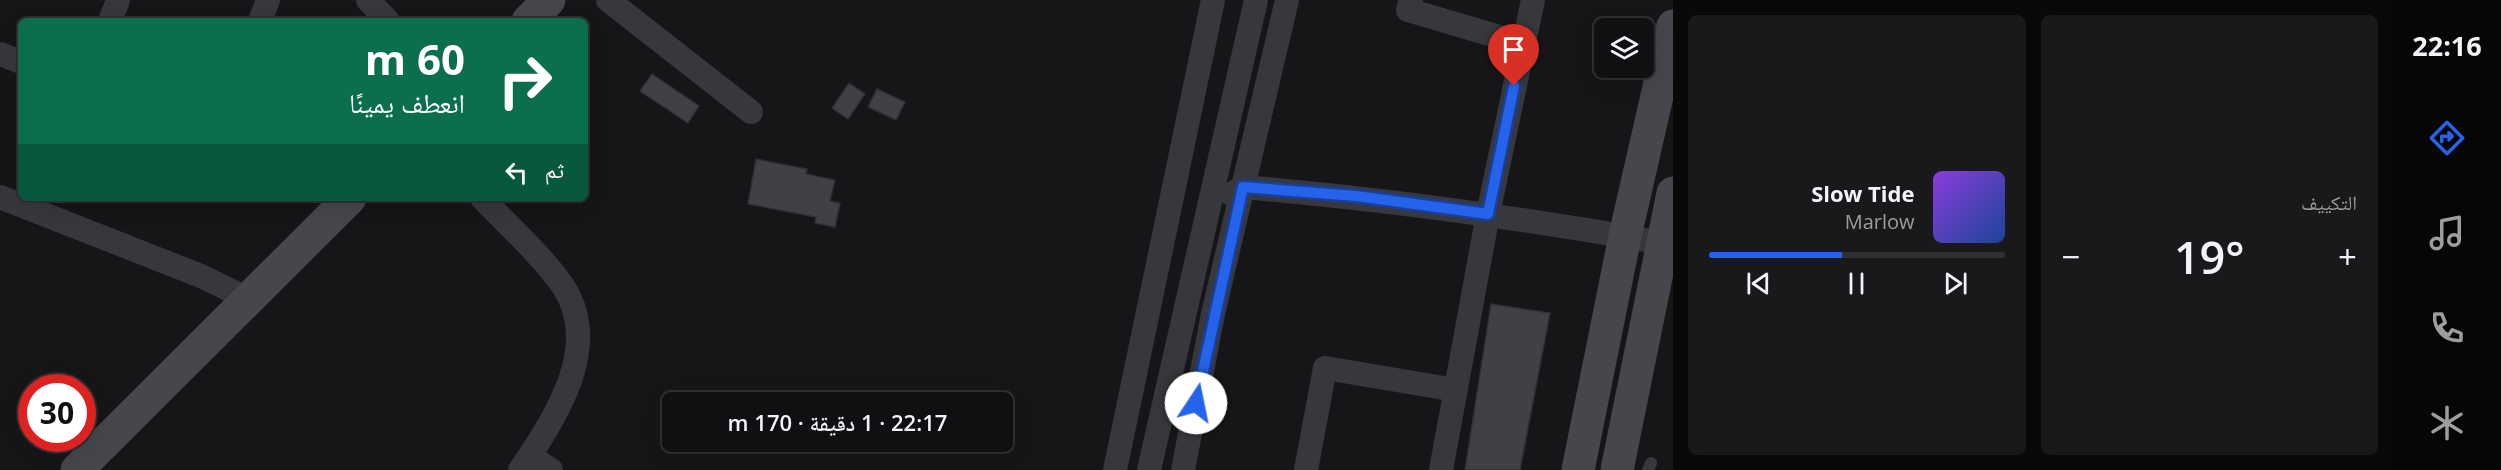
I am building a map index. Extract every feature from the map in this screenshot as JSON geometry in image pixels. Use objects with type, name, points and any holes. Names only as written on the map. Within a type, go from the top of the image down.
[{"type":"main road","points":[[1578,470],[1625,236],[1673,26]]},
{"type":"main road","points":[[1617,470],[1673,193]]},
{"type":"main road","points":[[77,470],[347,201]]},
{"type":"street","points":[[111,18],[118,0]]},
{"type":"street","points":[[261,18],[268,0]]},
{"type":"street","points":[[368,0],[385,18]]},
{"type":"street","points":[[608,0],[751,112]]},
{"type":"street","points":[[1115,470],[1213,0]]},
{"type":"street","points":[[1149,470],[1256,0]]},
{"type":"street","points":[[1183,470],[1213,314],[1287,0]]},
{"type":"street","points":[[1411,0],[1408,10],[1522,44]]},
{"type":"street","points":[[1441,470],[1488,214],[1533,0]]},
{"type":"street","points":[[0,54],[18,61]]},
{"type":"street","points":[[1206,215],[1243,187],[1356,196],[1488,214],[1662,243]]},
{"type":"street","points":[[0,197],[201,276],[248,299]]},
{"type":"street","points":[[485,201],[558,280],[578,319],[578,355],[575,369],[525,463],[551,470]]},
{"type":"street","points":[[1306,470],[1325,368],[1456,390]]},
{"type":"building","points":[[652,74],[699,106],[688,123],[640,91]]},
{"type":"building","points":[[849,83],[865,94],[848,119],[832,108]]},
{"type":"building","points":[[877,89],[905,102],[896,120],[868,107]]},
{"type":"building","points":[[756,159],[807,169],[806,174],[835,180],[830,201],[840,203],[835,227],[815,223],[816,217],[748,204]]},
{"type":"building","points":[[1491,304],[1550,313],[1520,470],[1465,470]]},
{"type":"route","points":[[1196,403],[1213,314],[1243,187],[1356,196],[1488,214],[1514,86]]}]
